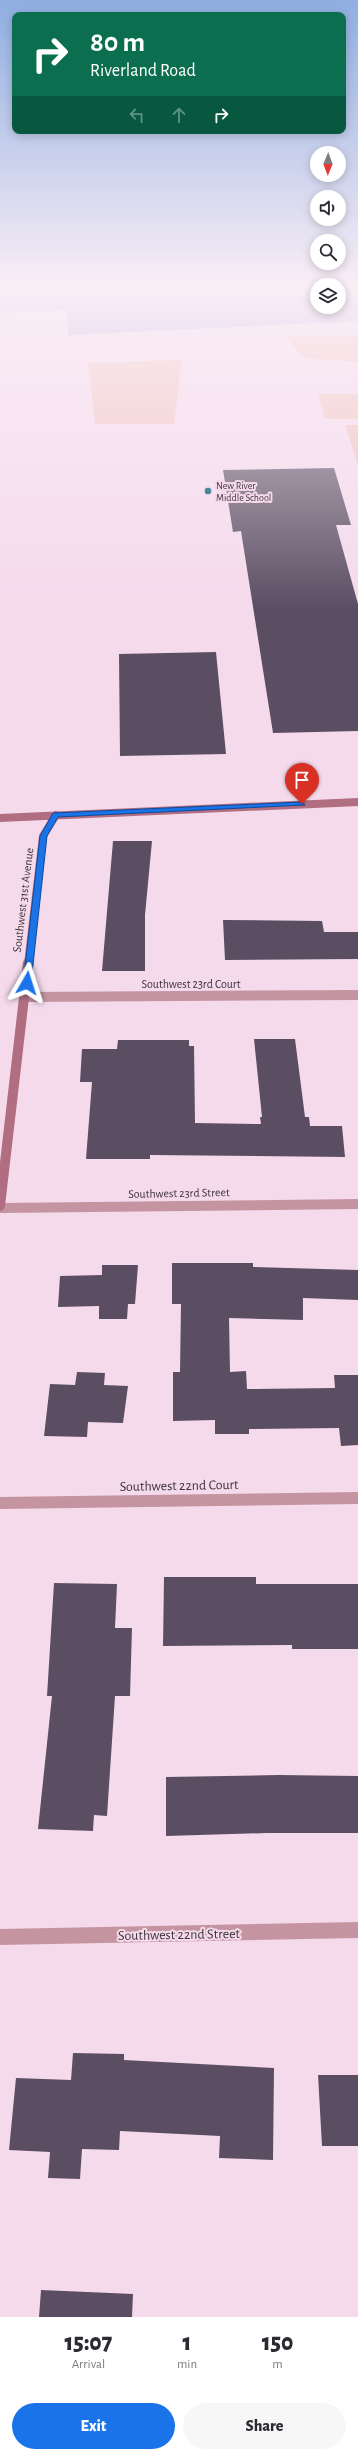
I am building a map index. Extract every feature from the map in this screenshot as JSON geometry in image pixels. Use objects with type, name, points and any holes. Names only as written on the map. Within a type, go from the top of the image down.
[{"type":"street","points":[[0,818],[358,802]]},
{"type":"street","name":"Southwest 31st Avenue","points":[[0,1207],[44,836],[56,815]]},
{"type":"street","name":"Southwest 23rd Court","points":[[25,997],[358,995]]},
{"type":"street","name":"Southwest 23rd Street","points":[[0,1207],[358,1204]]},
{"type":"street","name":"Southwest 22nd Court","points":[[0,1503],[358,1498]]},
{"type":"street","name":"Southwest 22nd Street","points":[[0,1937],[358,1930]]},
{"type":"shaded area","points":[[91,393],[178,393],[174,424],[95,424]]},
{"type":"shaded area","points":[[318,394],[358,394],[358,419],[325,419]]},
{"type":"shaded area","points":[[345,425],[358,425],[358,465]]},
{"type":"building","points":[[334,468],[351,525],[336,525],[358,604],[358,731],[273,733],[241,531],[233,532],[223,470]]},
{"type":"building","points":[[216,652],[226,754],[120,756],[119,654]]},
{"type":"building","points":[[113,841],[152,841],[145,915],[145,971],[102,971]]},
{"type":"building","points":[[223,920],[322,921],[324,932],[358,932],[358,959],[225,960]]},
{"type":"building","points":[[254,1039],[295,1039],[305,1117],[309,1117],[310,1126],[342,1126],[345,1157],[150,1155],[150,1159],[86,1159],[92,1082],[80,1082],[82,1049],[117,1049],[118,1040],[189,1040],[189,1046],[194,1046],[195,1123],[261,1124],[260,1117],[262,1117]]},
{"type":"building","points":[[172,1263],[253,1263],[253,1267],[358,1270],[358,1300],[303,1298],[303,1320],[229,1318],[230,1372],[246,1371],[247,1389],[335,1388],[334,1375],[358,1375],[358,1445],[341,1446],[339,1428],[249,1429],[249,1434],[215,1434],[215,1420],[173,1421],[173,1372],[180,1372],[181,1304],[172,1304]]},
{"type":"building","points":[[102,1265],[138,1265],[135,1304],[128,1304],[127,1319],[99,1319],[99,1306],[58,1307],[60,1276],[102,1275]]},
{"type":"building","points":[[77,1372],[105,1373],[104,1385],[128,1386],[123,1423],[88,1422],[87,1437],[44,1436],[50,1384],[75,1385]]},
{"type":"building","points":[[164,1577],[256,1577],[256,1584],[358,1584],[358,1649],[292,1649],[292,1645],[163,1646]]},
{"type":"building","points":[[54,1583],[117,1584],[115,1628],[132,1628],[130,1696],[115,1696],[107,1816],[94,1815],[93,1831],[38,1829],[52,1696],[47,1696]]},
{"type":"building","points":[[278,1775],[358,1776],[358,1833],[267,1833],[166,1836],[166,1777]]},
{"type":"building","points":[[73,2053],[124,2054],[124,2060],[274,2068],[273,2160],[219,2158],[220,2136],[120,2131],[119,2150],[82,2149],[80,2179],[48,2178],[50,2152],[9,2150],[16,2078],[71,2080]]},
{"type":"building","points":[[318,2075],[358,2075],[358,2146],[322,2146]]},
{"type":"building","points":[[41,2290],[133,2294],[132,2317],[39,2317]]},
{"type":"place","name":"New River Middle School","points":[[208,491]]},
{"type":"route","points":[[27,983],[44,836],[56,815],[183,808],[302,804]]}]
